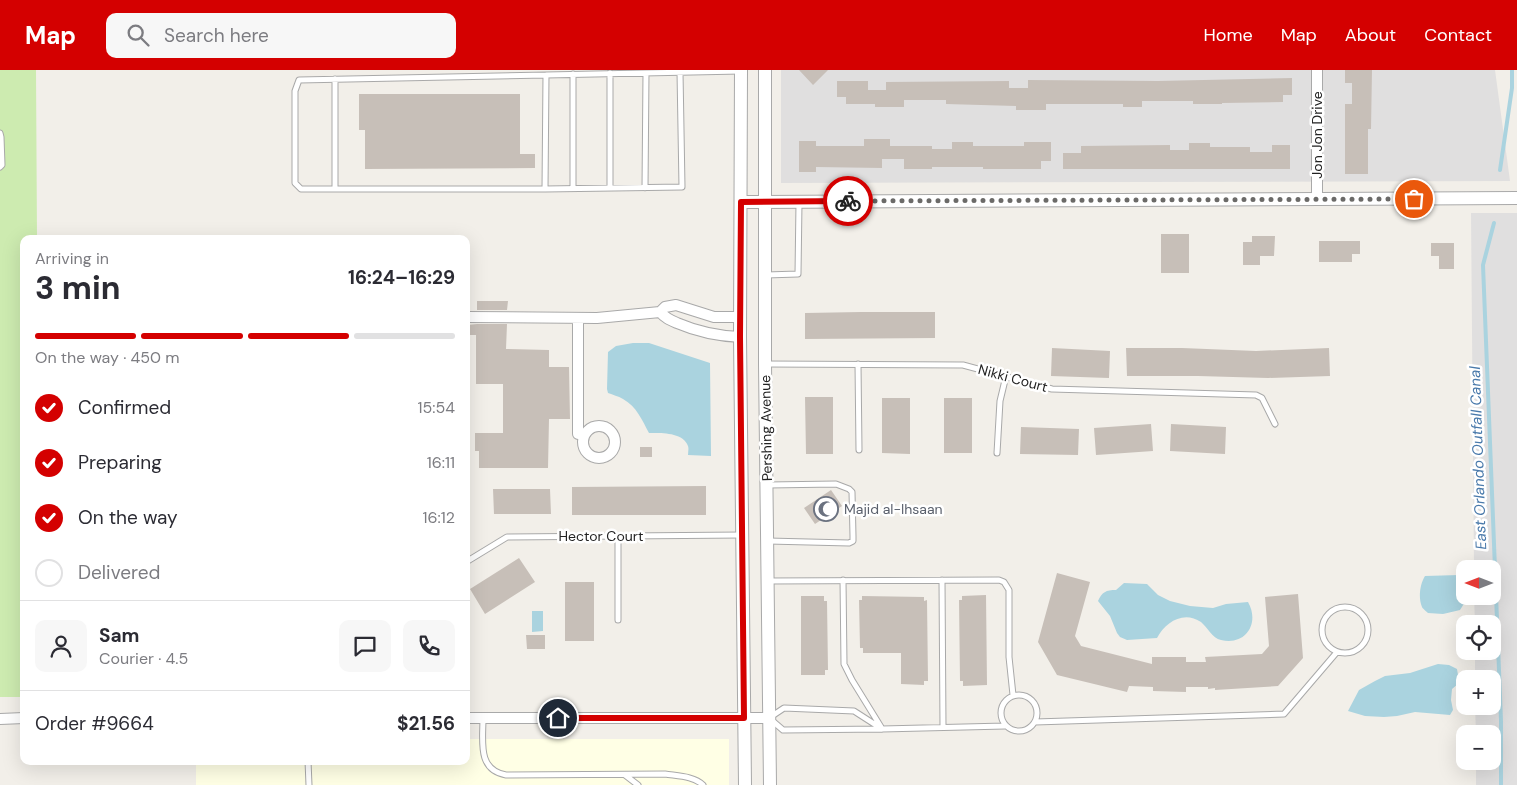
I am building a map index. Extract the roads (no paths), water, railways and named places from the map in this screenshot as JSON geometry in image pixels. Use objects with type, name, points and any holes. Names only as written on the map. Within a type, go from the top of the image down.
[{"type":"street","name":"Pershing Avenue","points":[[765,70],[765,364],[770,785]]},
{"type":"street","name":"Jon Jon Drive","points":[[1317,70],[1318,200]]},
{"type":"street","name":"Pershing Avenue","points":[[741,71],[740,337],[745,785]]},
{"type":"street","points":[[741,202],[1517,198]]},
{"type":"street","points":[[470,317],[597,318],[660,312],[664,307],[676,306],[714,317],[741,318]]},
{"type":"street","points":[[660,312],[665,318],[693,330],[719,336],[740,337]]},
{"type":"street","points":[[693,330],[699,313]]},
{"type":"street","points":[[578,318],[578,434],[584,434]]},
{"type":"street","points":[[0,719],[20,718]]},
{"type":"street","points":[[470,718],[769,718]]},
{"type":"lane","points":[[680,72],[682,187],[301,189],[295,183],[294,91],[299,80],[546,74],[741,71]]},
{"type":"lane","points":[[645,188],[646,73]]},
{"type":"lane","points":[[545,189],[546,74]]},
{"type":"lane","points":[[573,74],[574,188]]},
{"type":"lane","points":[[610,74],[610,188]]},
{"type":"lane","points":[[334,79],[335,189]]},
{"type":"lane","points":[[0,133],[2,165],[0,167]]},
{"type":"lane","points":[[765,275],[798,274],[799,202]]},
{"type":"lane","name":"Nikki Court","points":[[765,364],[963,365],[1052,389],[1256,396],[1262,398],[1275,424]]},
{"type":"lane","points":[[858,364],[859,450]]},
{"type":"lane","points":[[997,453],[1000,400],[1006,376]]},
{"type":"lane","points":[[767,486],[836,484],[849,489],[852,492],[853,541],[849,543],[767,541]]},
{"type":"lane","name":"Hector Court","points":[[470,560],[507,537],[742,535]]},
{"type":"lane","points":[[618,536],[618,620]]},
{"type":"lane","points":[[843,580],[844,664],[882,729]]},
{"type":"lane","points":[[942,580],[943,727]]},
{"type":"lane","points":[[768,581],[999,580],[1004,582],[1009,590],[1009,657],[1013,695]]},
{"type":"lane","points":[[1349,607],[1363,614],[1367,621],[1368,637],[1359,649],[1352,653],[1344,654],[1337,652],[1330,648],[1322,635],[1324,620],[1335,609],[1349,607]]},
{"type":"lane","points":[[1035,722],[1284,714],[1337,652]]},
{"type":"lane","points":[[882,729],[854,711],[784,708],[769,718],[783,730],[882,729],[1005,726],[1021,732],[1032,726],[1035,722],[1037,710],[1035,704],[1026,696],[1020,694],[1013,695],[1003,703],[1001,708],[1000,715],[1005,726]]},
{"type":"lane","points":[[483,718],[485,759],[497,773],[506,775],[664,774],[698,780],[703,785]]},
{"type":"lane","points":[[308,765],[309,785]]},
{"type":"lane","points":[[625,775],[638,785]]},
{"type":"water","points":[[649,343],[710,363],[711,456],[688,455],[688,446],[681,438],[671,434],[649,433],[639,414],[628,402],[608,393],[608,352],[616,346]]},
{"type":"water","points":[[1456,575],[1456,605],[1463,605],[1460,610],[1443,614],[1428,613],[1423,608],[1420,599],[1420,591],[1425,576]]},
{"type":"water","points":[[1124,583],[1147,584],[1158,595],[1170,601],[1190,606],[1213,608],[1226,604],[1248,602],[1251,610],[1251,625],[1244,636],[1237,640],[1221,640],[1215,637],[1201,622],[1188,617],[1170,623],[1160,632],[1157,638],[1127,640],[1120,637],[1117,633],[1110,616],[1098,601],[1105,592],[1116,590]]},
{"type":"water","points":[[532,611],[543,611],[543,631],[532,632]]},
{"type":"water","points":[[1438,664],[1449,665],[1457,669],[1456,686],[1452,689],[1451,700],[1453,710],[1450,715],[1415,712],[1384,717],[1365,716],[1348,711],[1359,690],[1385,676],[1410,673]]},
{"type":"waterway","name":"East Orlando Outfall Canal","points":[[1500,170],[1512,88],[1512,70]]},
{"type":"waterway","name":"East Orlando Outfall Canal","points":[[1494,223],[1483,265],[1501,721],[1501,785]]},
{"type":"place","name":"Majid al-Ihsaan","points":[[826,509]]}]
